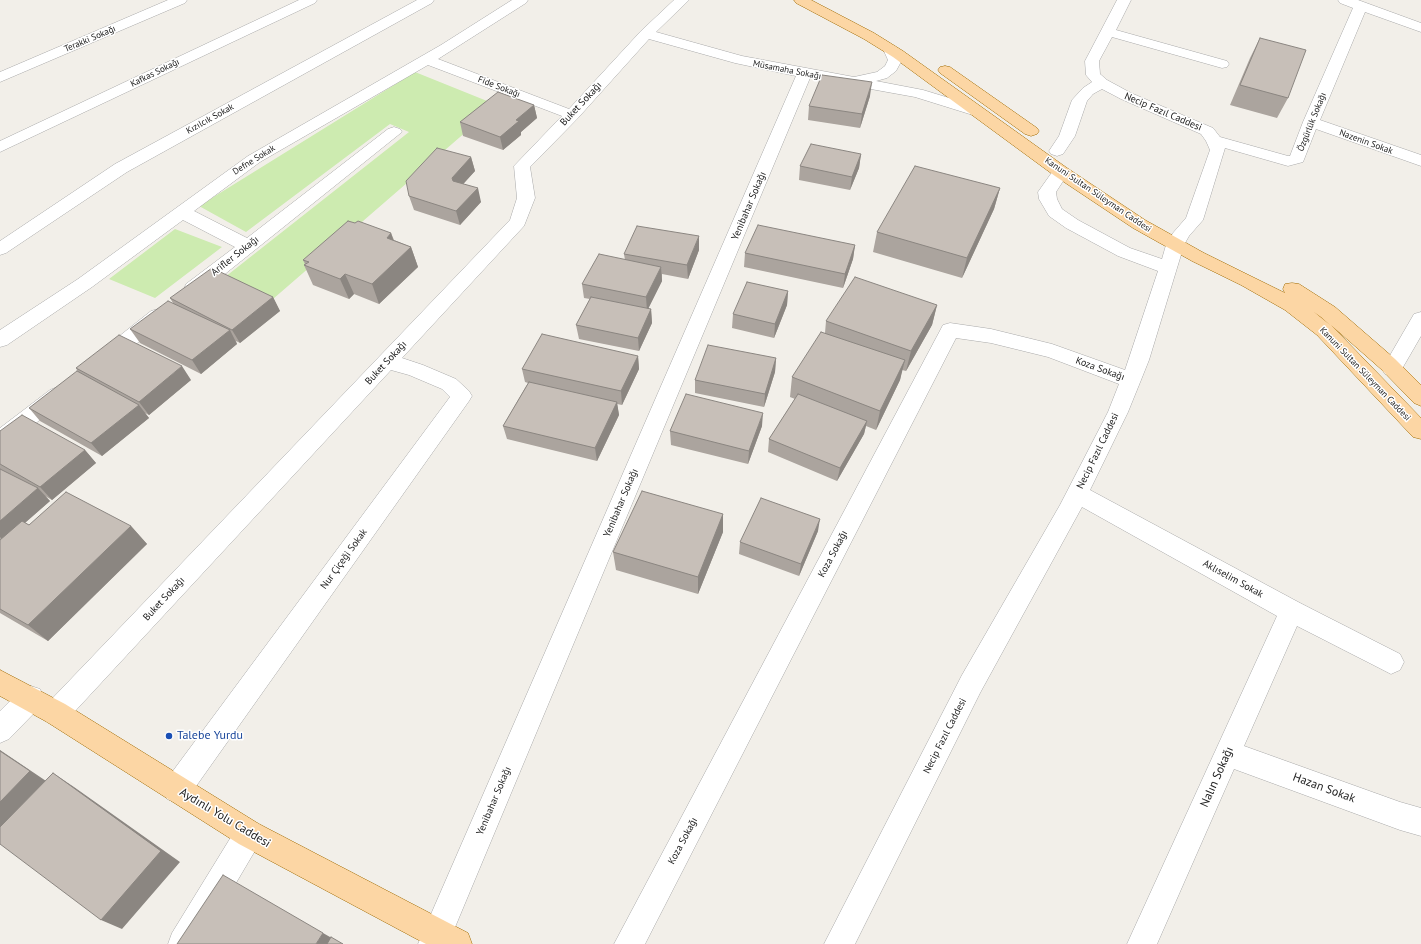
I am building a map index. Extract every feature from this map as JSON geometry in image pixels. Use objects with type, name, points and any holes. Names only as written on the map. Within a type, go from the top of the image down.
[{"type":"main road","name":"Kanuni Sultan Süleyman Caddesi","points":[[801,0],[869,36],[890,49],[1061,172],[1139,224],[1178,239],[1293,290],[1328,312],[1392,369],[1421,398]]},
{"type":"main road","name":"Kanuni Sultan Süleyman Caddesi","points":[[823,0],[879,27],[908,45],[976,90],[1057,151],[1141,210],[1178,239],[1292,305],[1324,330],[1421,431]]},
{"type":"main road","name":"Aydınlı Yolu Caddesi","points":[[0,682],[56,713],[249,834],[442,941]]},
{"type":"street","name":"Terakki Sokağı","points":[[0,77],[180,0]]},
{"type":"street","name":"Kafkas Sokağı","points":[[0,148],[310,0]]},
{"type":"street","name":"Kızılcık Sokak","points":[[0,249],[121,168],[427,0]]},
{"type":"street","name":"Defne Sokak","points":[[0,340],[85,283],[254,159],[426,59],[521,0]]},
{"type":"street","name":"Buket Sokağı","points":[[56,713],[518,222],[526,198],[522,166],[572,115],[646,34],[682,0]]},
{"type":"street","points":[[1057,151],[1067,136],[1080,100],[1088,91],[1102,83],[1093,74],[1092,61],[1124,0]]},
{"type":"street","points":[[1345,0],[1421,28]]},
{"type":"street","name":"Özgürlük Sokağı","points":[[1214,140],[1288,161],[1297,159],[1311,122],[1361,6]]},
{"type":"street","points":[[1108,32],[1222,64]]},
{"type":"street","name":"Müsamaha Sokağı","points":[[646,34],[740,60],[918,93],[976,111]]},
{"type":"street","points":[[845,80],[865,79],[882,75],[891,68],[895,60],[890,49]]},
{"type":"street","name":"Fide Sokağı","points":[[426,59],[572,115]]},
{"type":"street","name":"Yenibahar Sokağı","points":[[442,941],[805,73]]},
{"type":"street","name":"Necip Fazıl Caddesi","points":[[838,944],[971,684],[1077,494],[1118,412],[1139,360],[1178,239],[1194,220],[1218,150],[1214,140],[1207,130],[1126,96],[1102,83]]},
{"type":"street","name":"Nazenin Sokak","points":[[1311,122],[1421,162]]},
{"type":"street","name":"Arifler Sokağı","points":[[92,368],[394,132]]},
{"type":"street","points":[[1061,172],[1047,192],[1048,199],[1055,212],[1072,224],[1118,249],[1168,268]]},
{"type":"street","points":[[181,212],[248,246]]},
{"type":"street","points":[[1392,369],[1421,319]]},
{"type":"street","name":"Koza Sokağı","points":[[629,944],[950,330],[991,336],[1052,351],[1131,380]]},
{"type":"street","name":"Nur Çiçeği Sokak","points":[[177,789],[462,396],[449,384],[416,370],[387,361]]},
{"type":"street","points":[[0,440],[73,383]]},
{"type":"street","name":"Aklıselim Sokak","points":[[1077,494],[1291,611],[1391,662]]},
{"type":"street","name":"Nalın Sokağı","points":[[1142,944],[1291,611]]},
{"type":"street","points":[[0,730],[31,698]]},
{"type":"street","name":"Hazan Sokak","points":[[1228,753],[1400,816],[1421,822]]},
{"type":"street","points":[[183,944],[249,834]]},
{"type":"green space","points":[[415,72],[497,105],[273,299],[225,277],[409,132],[390,124],[246,232],[199,206]]},
{"type":"green space","points":[[175,229],[222,247],[155,298],[109,279]]},
{"type":"building","points":[[1260,38],[1306,50],[1288,98],[1240,85]]},
{"type":"building","points":[[822,75],[872,82],[862,114],[809,106]]},
{"type":"building","points":[[498,92],[534,105],[516,120],[519,121],[500,137],[460,122]]},
{"type":"building","points":[[811,144],[861,154],[852,177],[800,166]]},
{"type":"building","points":[[437,148],[471,157],[452,178],[453,181],[478,188],[456,211],[409,196],[406,181]]},
{"type":"building","points":[[915,166],[1000,188],[967,258],[877,232]]},
{"type":"building","points":[[348,221],[355,223],[358,221],[391,233],[387,238],[411,247],[372,284],[345,274],[340,279],[304,265],[309,262],[303,260]]},
{"type":"building","points":[[758,225],[855,245],[845,274],[745,253]]},
{"type":"building","points":[[637,226],[699,236],[687,265],[624,254]]},
{"type":"building","points":[[599,254],[661,267],[646,297],[582,284]]},
{"type":"building","points":[[212,268],[273,297],[232,330],[170,298]]},
{"type":"building","points":[[855,277],[937,305],[911,351],[826,321]]},
{"type":"building","points":[[747,282],[788,291],[775,324],[733,314]]},
{"type":"building","points":[[591,297],[651,309],[638,338],[576,325]]},
{"type":"building","points":[[168,301],[230,330],[192,360],[130,329]]},
{"type":"building","points":[[821,332],[905,360],[880,411],[792,377]]},
{"type":"building","points":[[542,334],[638,356],[621,391],[522,369]]},
{"type":"building","points":[[119,335],[182,366],[139,402],[76,368]]},
{"type":"building","points":[[708,345],[776,358],[765,394],[695,380]]},
{"type":"building","points":[[77,371],[139,405],[91,443],[29,408]]},
{"type":"building","points":[[529,382],[617,402],[595,448],[503,426]]},
{"type":"building","points":[[686,394],[763,413],[749,451],[670,431]]},
{"type":"building","points":[[798,394],[867,421],[840,468],[769,439]]},
{"type":"building","points":[[22,415],[85,450],[40,487],[0,464],[0,431]]},
{"type":"building","points":[[0,469],[38,488],[0,521]]},
{"type":"building","points":[[642,491],[723,514],[698,577],[613,552]]},
{"type":"building","points":[[66,492],[131,526],[28,625],[0,609],[0,540],[22,521],[29,525]]},
{"type":"building","points":[[761,498],[820,519],[801,564],[740,542]]},
{"type":"building","points":[[0,751],[30,771],[0,802]]},
{"type":"building","points":[[53,773],[161,851],[101,920],[0,844],[0,827]]},
{"type":"building","points":[[223,875],[323,933],[316,944],[177,944]]},
{"type":"building","points":[[331,937],[343,944],[327,944]]},
{"type":"place","name":"Talebe Yurdu","points":[[169,736]]}]
